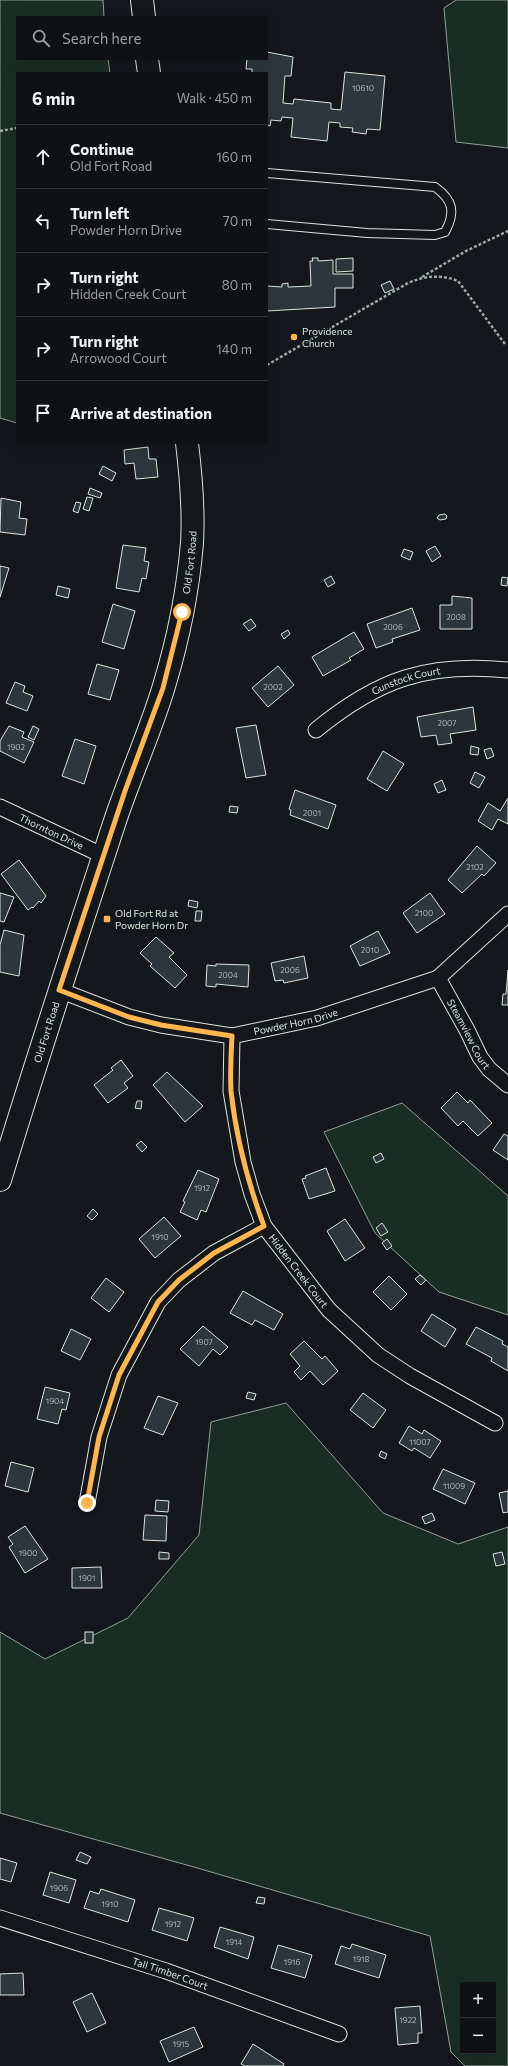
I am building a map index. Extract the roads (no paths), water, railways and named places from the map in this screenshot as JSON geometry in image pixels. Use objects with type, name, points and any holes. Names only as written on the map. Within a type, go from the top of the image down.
[{"type":"main road","points":[[142,0],[144,16]]},
{"type":"main road","points":[[147,60],[149,72]]},
{"type":"main road","name":"Old Fort Road","points":[[0,1180],[59,990],[125,791],[163,688],[182,612],[192,542],[192,515],[187,444]]},
{"type":"street","name":"Gunstock Court","points":[[316,730],[343,708],[371,691],[398,679],[420,672],[446,669],[481,668],[508,670]]},
{"type":"street","name":"Thornton Drive","points":[[0,807],[104,856]]},
{"type":"street","name":"Powder Horn Drive","points":[[59,990],[129,1017],[161,1025],[232,1036],[317,1018],[438,978],[508,914]]},
{"type":"street","name":"Steamview Court","points":[[438,978],[468,1030],[480,1057],[489,1069],[508,1085]]},
{"type":"street","name":"Hidden Creek Court","points":[[232,1036],[231,1091],[243,1162],[252,1194],[264,1226],[329,1310],[378,1355],[410,1376],[495,1423]]},
{"type":"street","points":[[87,1503],[99,1437],[119,1375],[158,1302],[179,1280],[214,1253],[264,1226]]},
{"type":"street","name":"Tall Timber Court","points":[[0,1918],[166,1971],[338,2034]]},
{"type":"lane","points":[[268,174],[436,187],[447,196],[451,205],[450,222],[448,227],[445,232],[435,235],[367,233],[268,224]]},
{"type":"place","name":"Providence Church","points":[[294,337]]},
{"type":"place","name":"Old Fort Rd at Powder Horn Dr","points":[[107,919]]}]
